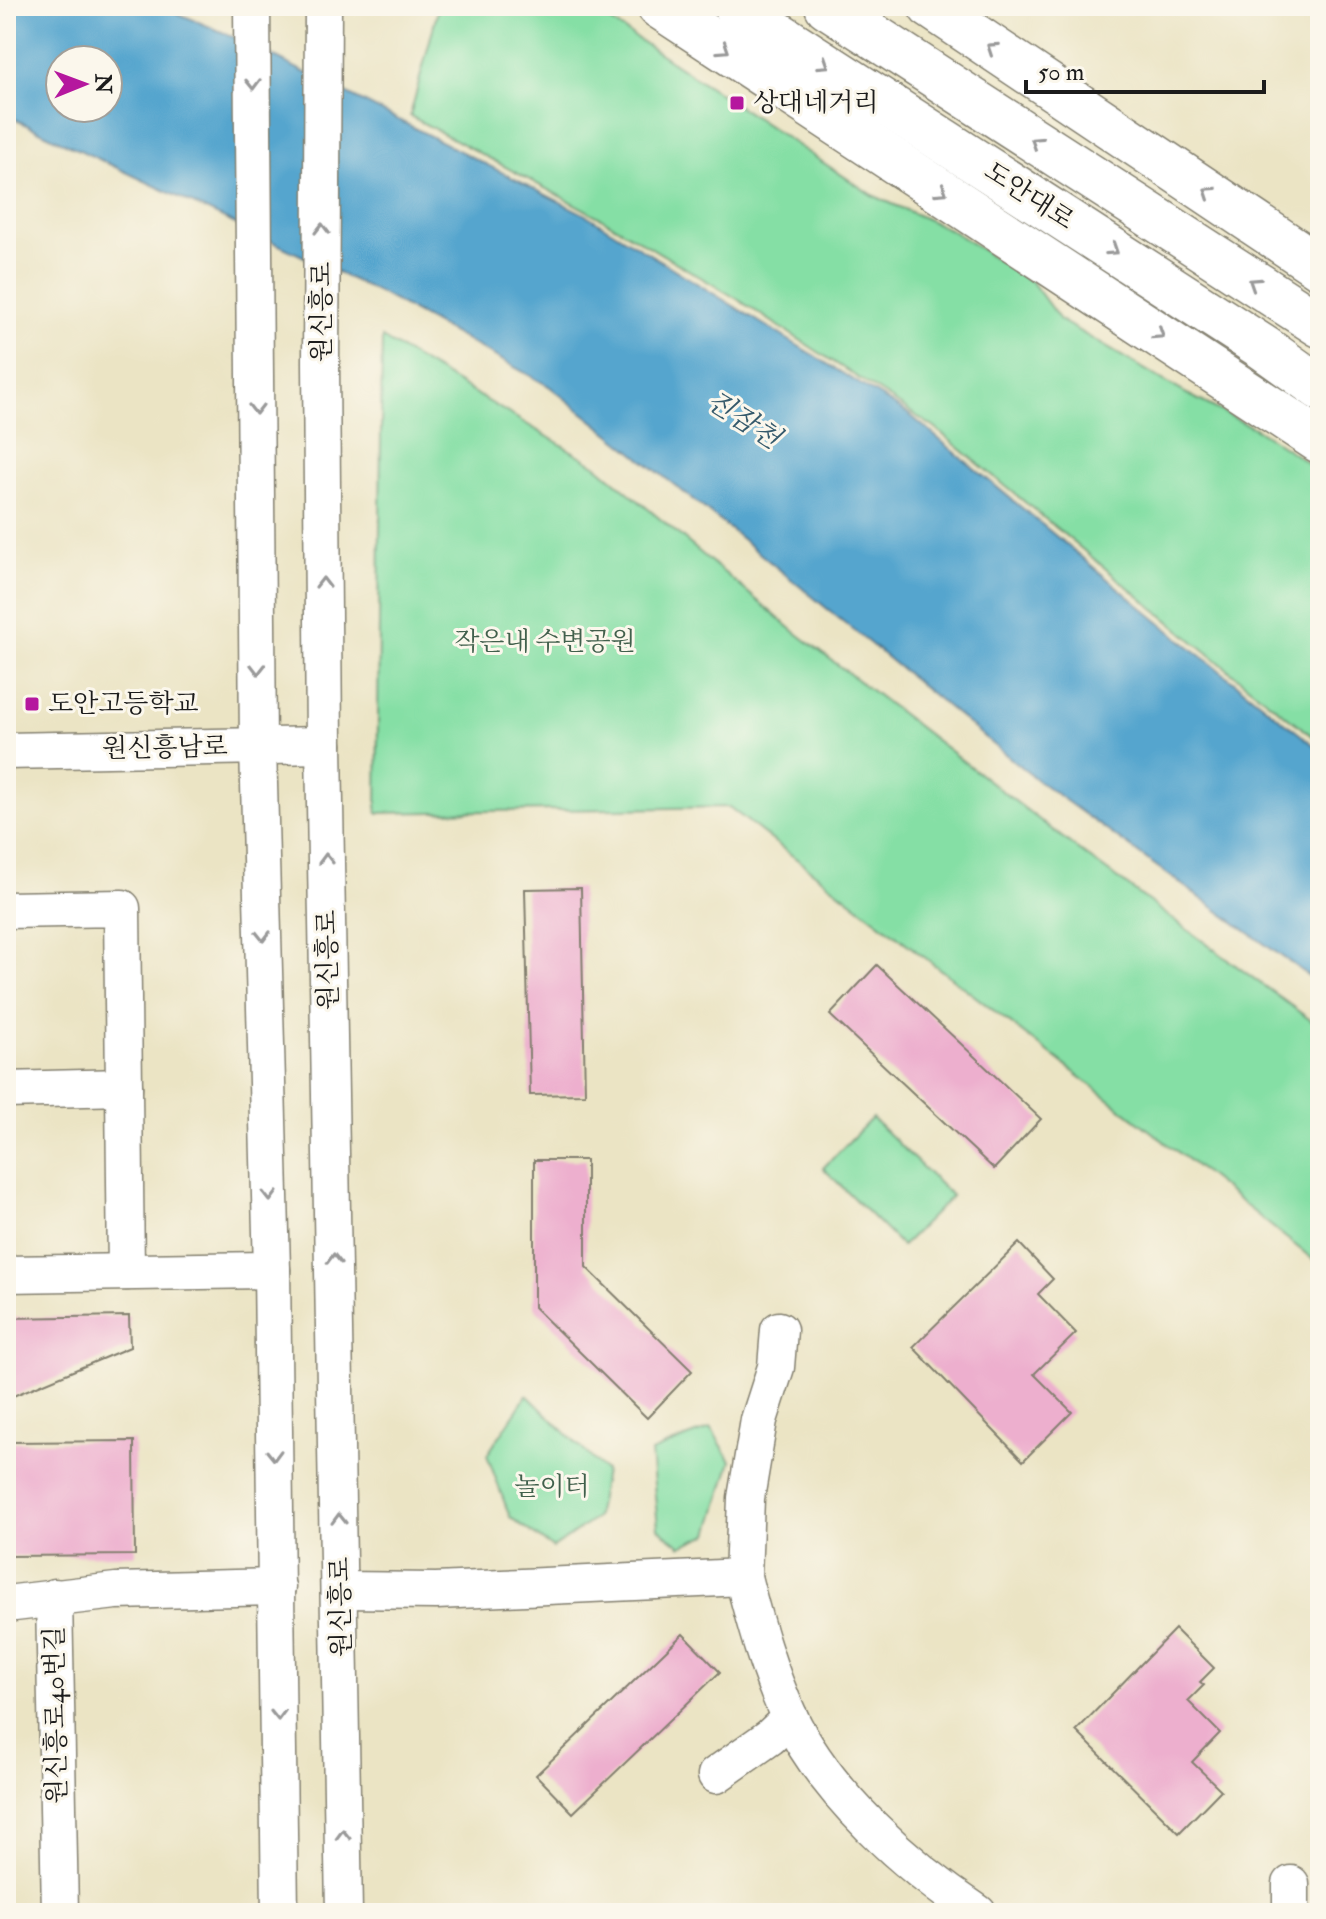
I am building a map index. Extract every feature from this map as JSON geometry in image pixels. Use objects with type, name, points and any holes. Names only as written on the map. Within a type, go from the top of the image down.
[{"type":"main road","points":[[659,6],[1320,441]]},
{"type":"main road","name":"도안대로","points":[[735,6],[1264,348],[1320,388]]},
{"type":"main road","name":"도안대로","points":[[827,6],[1320,325]]},
{"type":"main road","points":[[930,6],[1320,267]]},
{"type":"street","points":[[252,6],[258,746],[272,1270],[280,1913]]},
{"type":"street","name":"원신흥로","points":[[323,6],[321,363],[324,745],[341,1590],[344,1913]]},
{"type":"street","name":"원신흥남로","points":[[6,751],[324,745]]},
{"type":"street","points":[[6,910],[122,908],[126,1272]]},
{"type":"street","points":[[6,1090],[124,1087]]},
{"type":"street","points":[[6,1274],[272,1270]]},
{"type":"street","points":[[779,1330],[776,1367],[759,1420],[746,1498],[743,1577],[760,1642],[790,1718],[822,1771],[860,1814],[943,1888],[978,1913]]},
{"type":"street","points":[[341,1590],[436,1591],[743,1577]]},
{"type":"street","name":"원신흥로40번길","points":[[60,1913],[54,1597],[116,1591],[277,1587]]},
{"type":"street","points":[[6,1604],[54,1597]]},
{"type":"street","points":[[716,1775],[770,1737],[790,1718]]},
{"type":"green space","points":[[439,6],[588,6],[872,195],[949,229],[1032,282],[1060,320],[1187,394],[1258,430],[1320,471],[1320,742],[935,428],[734,297],[601,218],[410,116]]},
{"type":"green space","name":"작은내 수변공원","points":[[382,338],[597,466],[795,632],[1080,851],[1320,1027],[1320,1265],[729,807],[377,813]]},
{"type":"green space","points":[[872,1118],[952,1196],[902,1246],[823,1168]]},
{"type":"green space","name":"놀이터","points":[[527,1395],[605,1471],[596,1518],[553,1548],[510,1517],[487,1455]]},
{"type":"green space","points":[[711,1428],[731,1461],[709,1534],[681,1546],[658,1528],[651,1452]]},
{"type":"water","name":"진잠천","points":[[6,6],[161,6],[241,40],[588,216],[910,415],[1180,639],[1320,750],[1320,984],[1037,780],[549,386],[378,292],[6,115]]},
{"type":"building","points":[[581,888],[585,1094],[530,1095],[525,889]]},
{"type":"building","points":[[877,965],[1041,1119],[994,1169],[830,1015]]},
{"type":"building","points":[[534,1160],[586,1160],[586,1267],[692,1371],[647,1418],[534,1307]]},
{"type":"building","points":[[1019,1243],[1053,1279],[1038,1294],[1076,1333],[1034,1374],[1072,1412],[1023,1461],[913,1347]]},
{"type":"building","points":[[129,1316],[130,1347],[6,1399],[6,1318]]},
{"type":"building","points":[[134,1441],[135,1555],[6,1556],[6,1442]]},
{"type":"building","points":[[1175,1629],[1214,1668],[1200,1682],[1204,1685],[1188,1701],[1220,1733],[1192,1762],[1221,1790],[1179,1833],[1076,1731]]},
{"type":"building","points":[[683,1634],[720,1672],[573,1813],[536,1775]]},
{"type":"place","name":"상대네거리","points":[[737,103]]},
{"type":"place","name":"도안고등학교","points":[[32,704]]}]
